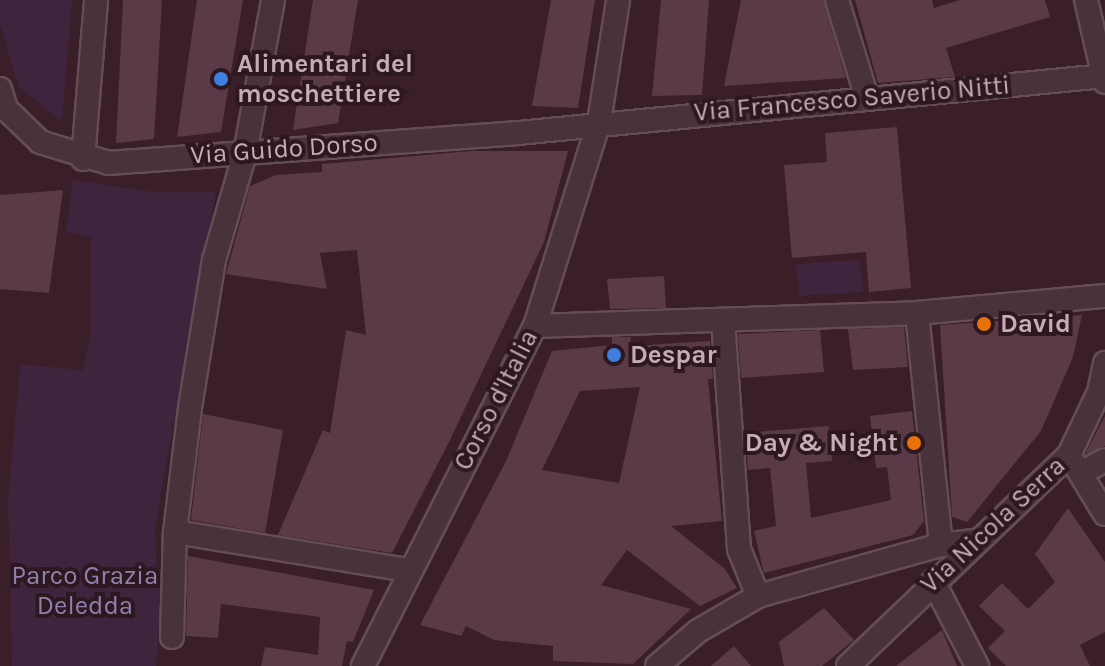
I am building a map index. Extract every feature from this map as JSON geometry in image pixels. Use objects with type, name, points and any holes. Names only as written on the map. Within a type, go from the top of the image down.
[{"type":"street","points":[[83,159],[96,0]]},
{"type":"street","points":[[172,637],[175,532],[214,260],[245,153],[273,0]]},
{"type":"street","name":"Corso d'Italia","points":[[363,666],[408,570],[535,326],[599,122],[618,0]]},
{"type":"street","points":[[837,0],[867,98]]},
{"type":"street","points":[[1086,0],[1105,78]]},
{"type":"street","name":"Via Francesco Saverio Nitti","points":[[599,122],[1105,78]]},
{"type":"street","name":"Via Guido Dorso","points":[[0,89],[6,109],[40,142],[83,159],[109,163],[599,122]]},
{"type":"street","points":[[535,326],[917,313],[1105,296]]},
{"type":"street","points":[[917,313],[941,545]]},
{"type":"street","points":[[723,320],[739,549],[758,596]]},
{"type":"street","name":"Via Nicola Serra","points":[[848,666],[933,581],[1075,464],[1099,392],[1105,363]]},
{"type":"street","points":[[1105,460],[1075,464],[1105,514]]},
{"type":"street","points":[[175,532],[408,570]]},
{"type":"street","points":[[657,666],[698,631],[758,596],[941,545],[980,540]]},
{"type":"street","points":[[933,581],[977,666]]},
{"type":"green space","points":[[0,0],[72,0],[62,122],[19,87],[0,25]]},
{"type":"green space","name":"Parco Grazia Deledda","points":[[73,180],[155,192],[216,192],[155,527],[157,574],[164,582],[156,666],[12,666],[8,500],[20,364],[83,370],[90,334],[91,238],[66,231]]},
{"type":"green space","points":[[860,260],[863,292],[799,296],[796,264]]},
{"type":"building","points":[[123,0],[162,0],[154,139],[116,143]]},
{"type":"building","points":[[197,0],[243,0],[221,132],[177,137]]},
{"type":"building","points":[[313,0],[358,0],[338,123],[293,130]]},
{"type":"building","points":[[551,0],[595,0],[578,108],[532,106]]},
{"type":"building","points":[[661,0],[709,0],[702,95],[652,96]]},
{"type":"building","points":[[741,0],[823,0],[846,78],[724,86]]},
{"type":"building","points":[[855,0],[932,0],[934,8],[960,0],[1045,0],[1050,17],[946,48],[955,77],[878,83]]},
{"type":"building","points":[[897,127],[911,288],[869,292],[866,252],[792,258],[784,165],[827,162],[825,133]]},
{"type":"building","points":[[472,151],[568,151],[544,242],[449,442],[392,553],[278,535],[323,430],[330,433],[346,330],[366,335],[357,250],[320,253],[327,289],[226,274],[250,186],[276,175],[322,172],[322,164]]},
{"type":"building","points":[[63,190],[49,293],[0,289],[0,195]]},
{"type":"building","points":[[664,276],[666,308],[610,309],[607,279]]},
{"type":"building","points":[[1082,315],[1073,357],[1041,431],[967,522],[952,517],[940,325]]},
{"type":"building","points":[[904,327],[908,367],[853,370],[848,329]]},
{"type":"building","points":[[820,330],[824,372],[741,378],[738,334]]},
{"type":"building","points":[[612,337],[631,337],[630,346],[710,341],[713,379],[708,379],[722,521],[671,526],[725,569],[737,588],[700,606],[627,550],[601,585],[691,609],[633,664],[553,661],[553,646],[494,640],[466,626],[461,636],[420,625],[506,461],[552,351],[612,345]],"holes":[[[640,387],[619,483],[542,470],[580,391]]]},
{"type":"building","points":[[912,411],[924,521],[913,535],[764,573],[754,531],[776,526],[770,468],[748,470],[745,433],[829,426],[832,461],[806,463],[811,518],[891,500],[887,467],[876,468],[870,416]]},
{"type":"building","points":[[203,414],[283,430],[265,533],[191,520]]},
{"type":"building","points":[[1105,416],[1105,446],[1085,455],[1088,448]]},
{"type":"building","points":[[1068,508],[1105,562],[1105,632],[1080,645],[1090,666],[1006,666],[988,648],[1005,631],[979,606],[1002,583],[1028,609],[1055,582],[1035,554]]},
{"type":"building","points":[[188,556],[374,590],[353,642],[347,641],[342,666],[261,666],[265,647],[318,655],[320,617],[221,604],[218,638],[186,636]]},
{"type":"building","points":[[824,608],[854,640],[822,666],[784,666],[779,642]]},
{"type":"building","points":[[942,630],[957,666],[896,666]]},
{"type":"building","points":[[734,646],[751,666],[711,666]]},
{"type":"place","name":"Alimentari del moschettiere","points":[[221,79]]},
{"type":"place","name":"David","points":[[984,324]]},
{"type":"place","name":"Despar","points":[[614,355]]},
{"type":"place","name":"Day & Night","points":[[914,443]]}]
